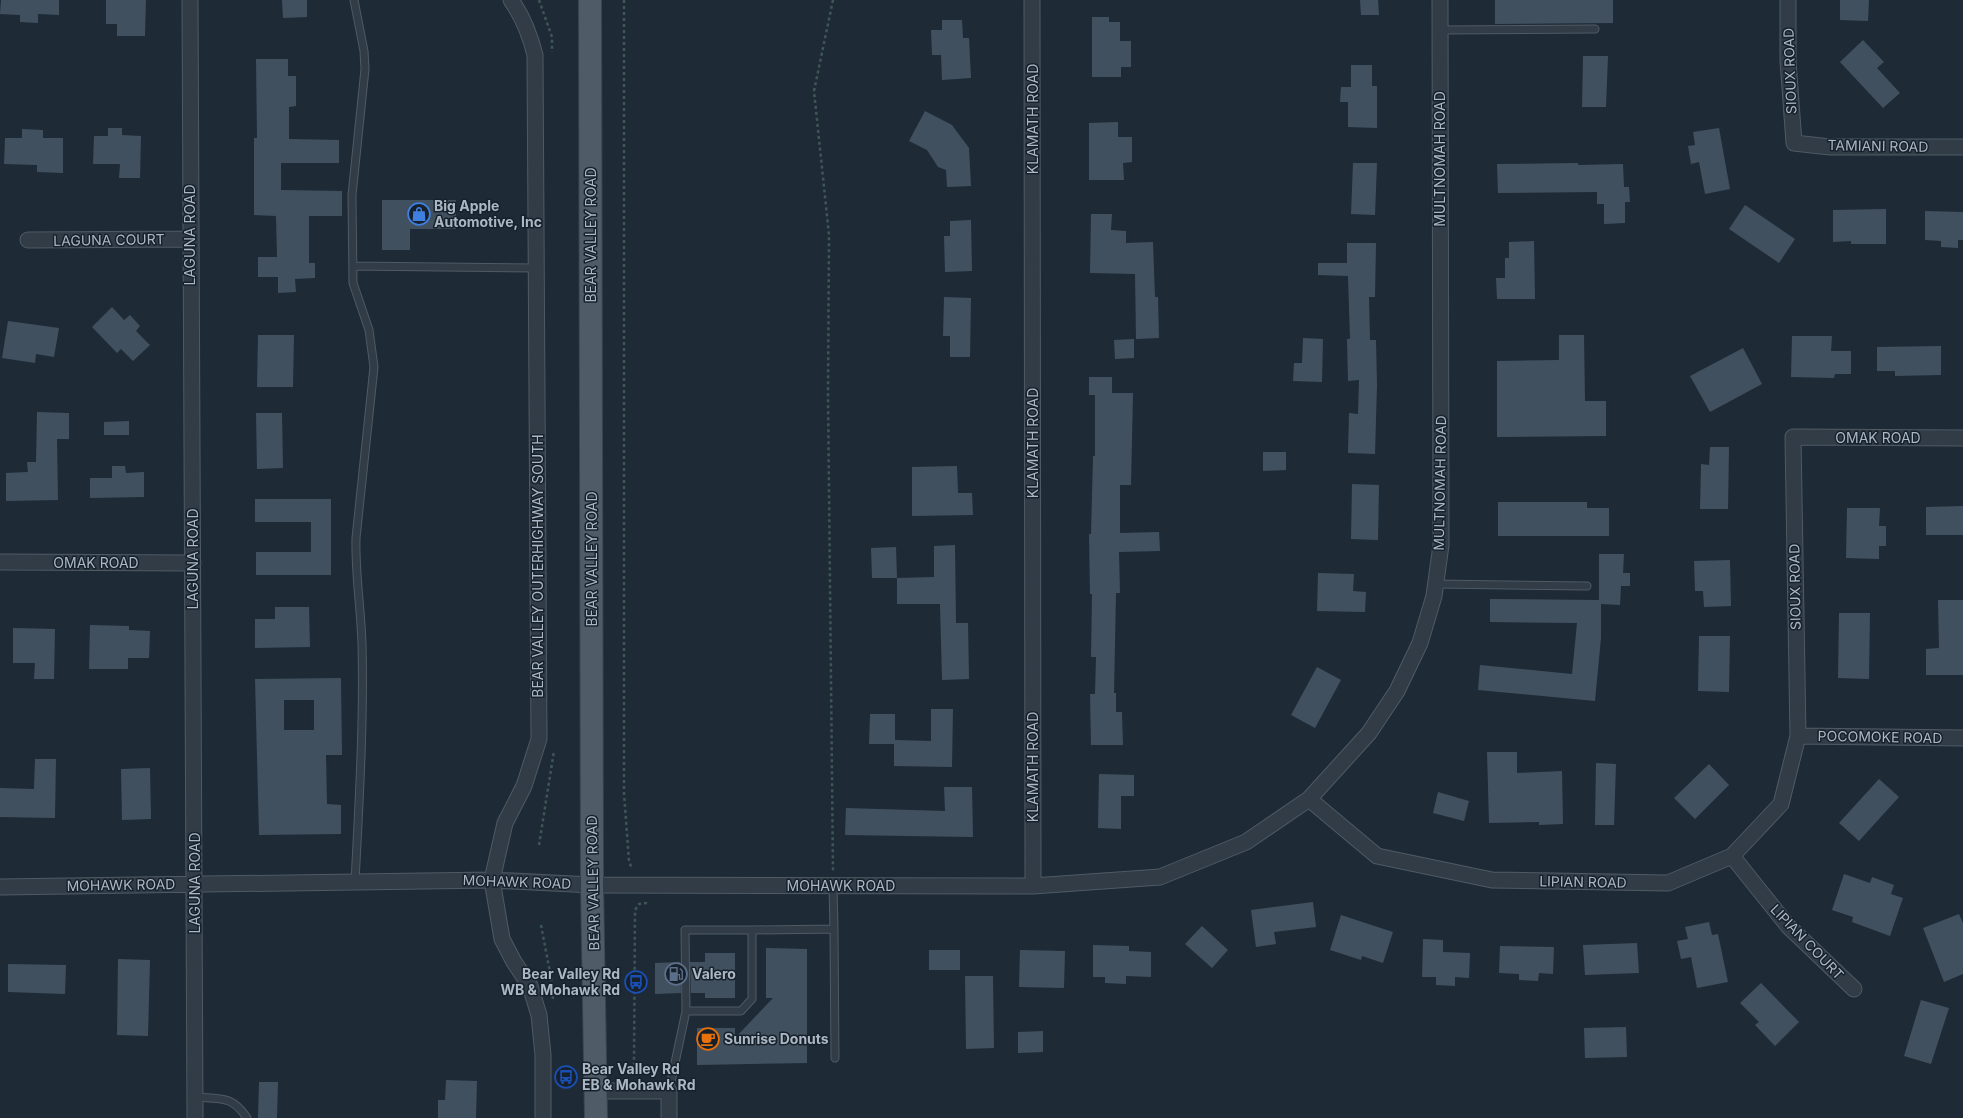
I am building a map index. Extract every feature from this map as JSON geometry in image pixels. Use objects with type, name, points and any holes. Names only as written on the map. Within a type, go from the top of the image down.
[{"type":"main road","name":"BEAR VALLEY ROAD","points":[[590,0],[592,885],[596,1118]]},
{"type":"street","name":"LAGUNA ROAD","points":[[190,0],[190,239],[196,1118]]},
{"type":"street","name":"BEAR VALLEY OUTERHIGHWAY SOUTH","points":[[511,0],[520,14],[530,36],[535,55],[539,739],[524,786],[504,823],[492,880],[502,939],[514,962],[530,986],[539,1015],[543,1055],[543,1118]]},
{"type":"street","name":"KLAMATH ROAD","points":[[1032,0],[1033,886]]},
{"type":"street","name":"MULTNOMAH ROAD","points":[[1033,886],[1160,878],[1246,842],[1309,799],[1369,733],[1397,691],[1420,643],[1435,584],[1441,545],[1440,0]]},
{"type":"street","name":"SIOUX ROAD","points":[[1788,0],[1788,61],[1794,143]]},
{"type":"street","name":"TAMIANI ROAD","points":[[1794,143],[1830,146],[1963,147]]},
{"type":"street","name":"LAGUNA COURT","points":[[28,240],[190,239]]},
{"type":"street","name":"SIOUX ROAD","points":[[1793,437],[1798,736]]},
{"type":"street","name":"OMAK ROAD","points":[[1793,437],[1963,438]]},
{"type":"street","name":"OMAK ROAD","points":[[0,562],[193,563]]},
{"type":"street","name":"POCOMOKE ROAD","points":[[1798,736],[1963,738]]},
{"type":"street","name":"LIPIAN ROAD","points":[[1309,799],[1378,856],[1492,880],[1668,883],[1732,856],[1781,804],[1798,736]]},
{"type":"street","name":"LIPIAN COURT","points":[[1732,856],[1788,926],[1854,989]]},
{"type":"street","name":"MOHAWK ROAD","points":[[0,887],[492,880],[592,885],[1033,886]]},
{"type":"street","points":[[596,1092],[669,1091],[669,1118]]},
{"type":"lane","points":[[354,0],[364,51],[365,69],[352,195],[353,283],[369,330],[374,367],[356,538],[356,560],[362,643],[362,753],[355,882]]},
{"type":"lane","points":[[1440,30],[1595,29]]},
{"type":"lane","points":[[353,266],[536,268]]},
{"type":"lane","points":[[1435,584],[1587,586]]},
{"type":"lane","points":[[833,886],[835,1058]]},
{"type":"lane","points":[[669,1091],[686,1011],[685,930],[834,929]]},
{"type":"lane","points":[[686,1011],[741,1011],[752,999],[752,930]]},
{"type":"lane","points":[[196,1096],[228,1100],[238,1105],[247,1118]]},
{"type":"path","points":[[624,0],[624,793],[629,861],[632,868],[636,872]]},
{"type":"path","points":[[833,0],[814,91],[829,235],[828,395],[833,886]]},
{"type":"building","points":[[1,0],[59,0],[59,15],[38,14],[38,23],[20,22],[20,15],[0,14]]},
{"type":"building","points":[[106,0],[146,0],[145,36],[117,36],[117,24],[106,24]]},
{"type":"building","points":[[282,0],[307,0],[307,17],[283,18]]},
{"type":"building","points":[[1360,0],[1378,0],[1379,15],[1361,15]]},
{"type":"building","points":[[1495,0],[1613,0],[1613,23],[1495,24]]},
{"type":"building","points":[[1840,0],[1869,0],[1868,21],[1840,20]]},
{"type":"building","points":[[1092,17],[1109,17],[1109,22],[1120,22],[1120,41],[1131,41],[1131,67],[1121,67],[1121,77],[1092,77]]},
{"type":"building","points":[[942,20],[962,20],[963,38],[969,38],[971,78],[942,80],[941,55],[932,55],[931,30],[942,30]]},
{"type":"building","points":[[1863,40],[1884,62],[1877,68],[1900,93],[1883,108],[1840,62]]},
{"type":"building","points":[[1583,56],[1608,56],[1606,107],[1582,107]]},
{"type":"building","points":[[256,59],[288,59],[288,76],[296,76],[296,106],[289,107],[289,139],[339,140],[339,163],[281,163],[281,190],[342,191],[342,216],[309,216],[309,263],[315,263],[315,278],[295,279],[296,292],[278,293],[278,277],[258,277],[258,257],[277,257],[276,216],[254,215],[254,138],[257,138]]},
{"type":"building","points":[[1351,65],[1372,65],[1372,86],[1377,86],[1377,128],[1348,127],[1348,102],[1340,102],[1341,87],[1351,87]]},
{"type":"building","points":[[925,111],[952,125],[969,148],[971,186],[947,187],[946,170],[938,167],[927,150],[909,141]]},
{"type":"building","points":[[1118,122],[1118,137],[1132,137],[1132,162],[1123,163],[1124,180],[1089,180],[1089,123]]},
{"type":"building","points":[[108,128],[122,128],[122,135],[141,136],[140,178],[119,178],[120,164],[93,164],[94,136],[108,136]]},
{"type":"building","points":[[1719,128],[1730,189],[1705,194],[1699,162],[1691,164],[1688,146],[1695,145],[1693,132]]},
{"type":"building","points":[[22,129],[43,130],[43,138],[63,138],[63,173],[37,172],[37,165],[4,164],[5,138],[22,138]]},
{"type":"building","points":[[1353,163],[1377,163],[1375,215],[1351,214]]},
{"type":"building","points":[[1578,163],[1578,165],[1623,164],[1624,187],[1629,187],[1630,202],[1625,202],[1625,223],[1604,224],[1604,204],[1597,204],[1597,192],[1498,193],[1497,164]]},
{"type":"building","name":"Big Apple Automotive, Inc","points":[[382,200],[456,200],[456,229],[410,229],[410,250],[382,250]]},
{"type":"building","points":[[1745,205],[1795,239],[1779,263],[1729,229]]},
{"type":"building","points":[[1886,209],[1886,244],[1851,244],[1851,241],[1833,242],[1833,210]]},
{"type":"building","points":[[1925,211],[1963,212],[1963,240],[1958,240],[1958,248],[1941,247],[1941,241],[1925,240]]},
{"type":"building","points":[[1091,214],[1112,214],[1111,230],[1126,231],[1126,243],[1153,242],[1155,297],[1158,297],[1159,338],[1136,339],[1135,274],[1090,273]]},
{"type":"building","points":[[971,220],[972,271],[945,272],[944,236],[950,236],[950,221]]},
{"type":"building","points":[[1534,241],[1535,299],[1497,299],[1496,278],[1505,278],[1505,258],[1509,258],[1509,242]]},
{"type":"building","points":[[1347,243],[1376,243],[1375,297],[1369,297],[1370,340],[1376,340],[1377,385],[1375,454],[1348,453],[1349,413],[1358,414],[1359,380],[1348,381],[1347,339],[1350,339],[1348,276],[1318,275],[1318,263],[1347,263]]},
{"type":"building","points":[[944,297],[971,298],[970,357],[950,357],[950,336],[943,336]]},
{"type":"building","points":[[112,307],[124,320],[130,315],[140,326],[136,331],[150,345],[133,361],[121,349],[117,353],[92,327]]},
{"type":"building","points":[[8,321],[59,328],[54,357],[36,354],[35,363],[2,358]]},
{"type":"building","points":[[258,335],[294,335],[293,387],[257,387]]},
{"type":"building","points":[[1559,335],[1584,335],[1585,401],[1606,401],[1606,436],[1497,437],[1497,361],[1559,360]]},
{"type":"building","points":[[1792,336],[1832,336],[1831,351],[1851,351],[1851,374],[1835,374],[1834,378],[1791,377]]},
{"type":"building","points":[[1303,338],[1323,339],[1322,382],[1293,381],[1294,363],[1302,363]]},
{"type":"building","points":[[1134,339],[1134,358],[1115,359],[1114,340]]},
{"type":"building","points":[[1941,346],[1941,375],[1895,376],[1895,371],[1877,371],[1877,347]]},
{"type":"building","points":[[1743,348],[1762,384],[1710,412],[1690,376]]},
{"type":"building","points":[[1089,377],[1112,377],[1112,393],[1133,393],[1131,485],[1120,485],[1120,533],[1159,532],[1160,551],[1119,552],[1120,593],[1116,593],[1114,693],[1116,693],[1116,712],[1122,712],[1123,745],[1091,745],[1090,694],[1095,694],[1096,657],[1091,657],[1092,594],[1090,594],[1089,534],[1091,534],[1093,456],[1095,456],[1095,395],[1089,395]]},
{"type":"building","points":[[37,412],[69,413],[69,439],[57,439],[58,500],[6,501],[6,473],[28,472],[27,462],[36,462]]},
{"type":"building","points":[[256,413],[282,413],[283,468],[257,469]]},
{"type":"building","points":[[129,421],[129,435],[104,435],[104,422]]},
{"type":"building","points":[[1710,447],[1729,447],[1728,509],[1700,509],[1701,464],[1709,465]]},
{"type":"building","points":[[1263,452],[1286,452],[1286,470],[1263,471]]},
{"type":"building","points":[[112,466],[125,466],[126,473],[144,472],[144,497],[90,498],[90,478],[112,478]]},
{"type":"building","points":[[957,466],[958,493],[972,493],[973,515],[912,516],[912,467]]},
{"type":"building","points":[[1352,484],[1379,485],[1378,540],[1351,539]]},
{"type":"building","points":[[255,499],[331,499],[331,575],[256,575],[256,552],[311,552],[311,522],[255,522]]},
{"type":"building","points":[[1498,502],[1587,502],[1587,508],[1609,508],[1609,536],[1498,536]]},
{"type":"building","points":[[1963,506],[1963,535],[1926,535],[1926,507]]},
{"type":"building","points":[[1847,508],[1880,508],[1879,526],[1886,526],[1886,546],[1879,546],[1879,559],[1846,558]]},
{"type":"building","points":[[955,545],[956,623],[968,623],[969,679],[942,680],[940,604],[897,604],[897,578],[934,577],[934,546]]},
{"type":"building","points":[[896,547],[897,578],[872,578],[871,548]]},
{"type":"building","points":[[1599,554],[1624,554],[1623,573],[1630,573],[1630,586],[1621,586],[1620,605],[1601,604],[1601,638],[1595,701],[1478,690],[1480,665],[1572,674],[1577,623],[1490,622],[1490,599],[1599,600]]},
{"type":"building","points":[[1730,560],[1731,606],[1704,607],[1703,591],[1695,591],[1694,561]]},
{"type":"building","points":[[1318,573],[1354,574],[1353,591],[1366,592],[1365,612],[1317,611]]},
{"type":"building","points":[[1938,600],[1963,600],[1963,675],[1926,675],[1926,649],[1939,648]]},
{"type":"building","points":[[275,607],[309,607],[310,647],[255,648],[255,619],[275,619]]},
{"type":"building","points":[[1839,613],[1870,613],[1869,679],[1838,678]]},
{"type":"building","points":[[90,625],[129,626],[129,630],[150,631],[149,658],[128,658],[128,669],[89,669]]},
{"type":"building","points":[[13,628],[55,629],[54,679],[34,679],[35,663],[13,663]]},
{"type":"building","points":[[1699,636],[1730,636],[1729,692],[1698,691]]},
{"type":"building","points":[[1317,667],[1341,680],[1315,728],[1291,715]]},
{"type":"building","points":[[341,678],[342,755],[326,755],[327,804],[341,805],[341,834],[259,835],[255,679]],"holes":[[[284,700],[314,700],[314,730],[284,730]]]},
{"type":"building","points":[[931,709],[953,709],[952,767],[894,766],[894,744],[869,744],[870,714],[895,714],[895,740],[931,741]]},
{"type":"building","points":[[1487,752],[1517,752],[1517,773],[1562,771],[1563,824],[1539,825],[1539,822],[1489,823]]},
{"type":"building","points":[[35,759],[56,759],[55,818],[0,817],[0,788],[34,789]]},
{"type":"building","points":[[1596,763],[1616,764],[1614,825],[1595,825]]},
{"type":"building","points":[[1709,764],[1729,785],[1695,819],[1674,798]]},
{"type":"building","points":[[150,768],[151,819],[122,820],[121,769]]},
{"type":"building","points":[[1099,774],[1134,775],[1134,796],[1121,796],[1121,829],[1098,828]]},
{"type":"building","points":[[1879,779],[1899,797],[1859,841],[1839,823]]},
{"type":"building","points":[[944,787],[972,787],[973,837],[845,835],[846,808],[945,811]]},
{"type":"building","points":[[1438,792],[1469,801],[1464,821],[1433,813]]},
{"type":"building","points":[[1844,874],[1870,883],[1872,877],[1894,885],[1891,894],[1903,898],[1890,936],[1852,922],[1853,917],[1832,910]]},
{"type":"building","points":[[1313,902],[1316,927],[1274,932],[1276,944],[1256,947],[1251,910]]},
{"type":"building","points":[[1959,914],[1963,923],[1963,974],[1944,982],[1923,928]]},
{"type":"building","points":[[1341,915],[1393,932],[1383,963],[1362,956],[1361,960],[1330,950]]},
{"type":"building","points":[[1709,922],[1712,935],[1718,934],[1728,982],[1697,988],[1691,957],[1681,959],[1677,941],[1688,939],[1685,927]]},
{"type":"building","points":[[1202,926],[1228,950],[1212,968],[1185,944]]},
{"type":"building","points":[[1423,939],[1443,940],[1443,952],[1470,953],[1469,978],[1455,977],[1455,986],[1436,985],[1436,977],[1422,977]]},
{"type":"building","points":[[1637,943],[1639,973],[1585,975],[1583,945]]},
{"type":"building","points":[[1093,945],[1129,946],[1129,951],[1151,952],[1151,977],[1126,976],[1126,984],[1105,983],[1105,977],[1093,977]]},
{"type":"building","points":[[1500,946],[1554,947],[1553,974],[1539,973],[1538,981],[1519,980],[1519,974],[1499,973]]},
{"type":"building","points":[[766,948],[807,949],[807,1063],[697,1065],[697,1028],[735,1028],[735,1038],[773,998],[766,998]]},
{"type":"building","points":[[929,950],[960,950],[960,970],[929,970]]},
{"type":"building","points":[[1020,950],[1065,951],[1064,988],[1019,987]]},
{"type":"building","points":[[705,953],[735,953],[735,998],[705,998],[705,993],[691,993],[690,962],[705,962]]},
{"type":"building","points":[[118,959],[150,960],[148,1036],[117,1035]]},
{"type":"building","points":[[680,962],[681,993],[655,994],[655,963]]},
{"type":"building","points":[[8,964],[66,965],[65,994],[8,992]]},
{"type":"building","points":[[965,976],[993,976],[994,1048],[966,1049]]},
{"type":"building","points":[[1761,983],[1799,1022],[1775,1046],[1755,1025],[1759,1022],[1740,1003]]},
{"type":"building","points":[[1921,1000],[1949,1008],[1931,1064],[1904,1056]]},
{"type":"building","points":[[1626,1027],[1627,1057],[1585,1058],[1584,1028]]},
{"type":"building","points":[[1043,1031],[1043,1052],[1018,1053],[1018,1032]]},
{"type":"building","points":[[446,1080],[477,1081],[476,1118],[438,1118],[438,1100],[445,1100]]},
{"type":"building","points":[[259,1082],[278,1082],[277,1118],[258,1118]]},
{"type":"place","name":"Big Apple Automotive, Inc","points":[[419,214]]},
{"type":"place","name":"Valero","points":[[676,974]]},
{"type":"place","name":"Bear Valley Rd WB & Mohawk Rd","points":[[636,982]]},
{"type":"place","name":"Sunrise Donuts","points":[[708,1039]]},
{"type":"place","name":"Bear Valley Rd EB & Mohawk Rd","points":[[566,1077]]}]
